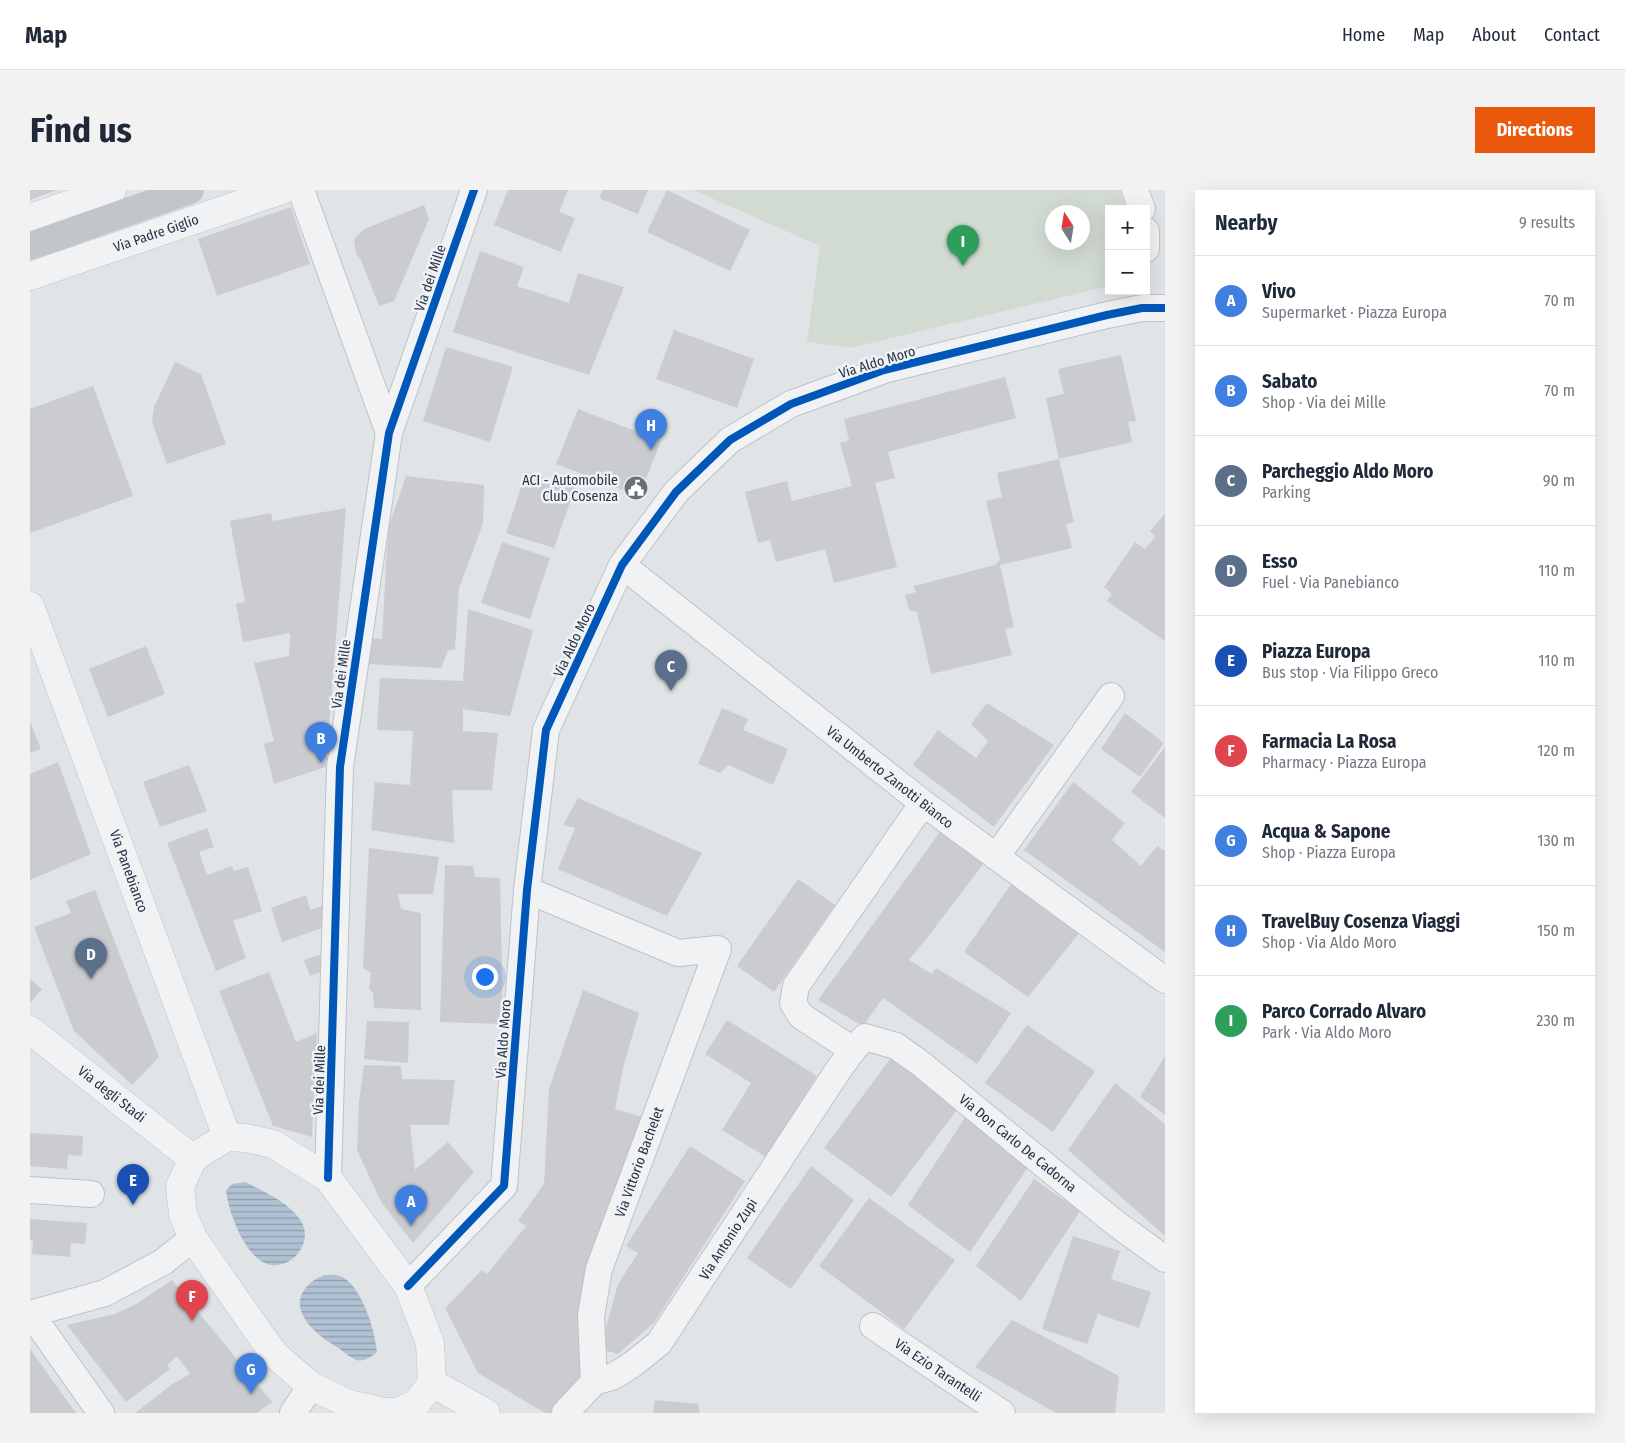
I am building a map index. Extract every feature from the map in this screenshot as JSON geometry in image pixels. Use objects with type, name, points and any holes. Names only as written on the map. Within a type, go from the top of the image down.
[{"type":"main road","points":[[30,246],[190,190]]},
{"type":"street","points":[[30,218],[112,190]]},
{"type":"street","points":[[126,190],[141,238]]},
{"type":"street","name":"Via Padre Giglio","points":[[30,276],[282,190]]},
{"type":"street","name":"Via dei Mille","points":[[301,190],[389,433]]},
{"type":"street","name":"Via dei Mille","points":[[328,1178],[340,767],[389,433],[474,190]]},
{"type":"street","points":[[1135,190],[1141,205]]},
{"type":"street","name":"Via Aldo Moro","points":[[408,1286],[504,1186],[527,890],[546,730],[622,565],[676,492],[730,440],[791,404],[884,370],[1150,302]]},
{"type":"street","name":"Via Umberto Zanotti Bianco","points":[[622,565],[923,803],[1165,980]]},
{"type":"street","name":"Via Panebianco","points":[[30,606],[227,1136]]},
{"type":"street","points":[[996,857],[1111,696]]},
{"type":"street","name":"Via Don Carlo De Cadorna","points":[[923,803],[796,986],[793,1003],[801,1016],[859,1044],[896,1046],[920,1063],[1114,1222],[1165,1259]]},
{"type":"street","name":"Via Vittorio Bachelet","points":[[527,890],[678,954],[718,949],[599,1269],[591,1316],[594,1382]]},
{"type":"street","name":"Via degli Stadi","points":[[30,1030],[193,1159]]},
{"type":"street","name":"Via Antonio Zupi","points":[[565,1413],[594,1382],[614,1376],[660,1343],[859,1044]]},
{"type":"street","points":[[227,1136],[273,1144],[328,1178],[408,1286],[430,1343],[432,1383],[416,1404],[397,1412],[384,1412],[349,1404],[311,1386],[275,1355],[193,1238],[183,1214],[180,1186],[193,1159],[227,1136]]},
{"type":"street","points":[[30,1190],[91,1194]]},
{"type":"street","points":[[101,1413],[30,1314],[105,1293],[163,1262],[193,1238]]},
{"type":"street","name":"Via Ezio Tarantelli","points":[[873,1326],[1002,1413]]},
{"type":"street","points":[[432,1383],[486,1413]]},
{"type":"street","points":[[293,1413],[311,1386]]},
{"type":"shaded area","points":[[693,190],[1119,190],[1125,205],[1105,205],[1105,287],[850,348],[807,342],[820,246]]},
{"type":"water","points":[[246,1182],[274,1197],[299,1218],[305,1234],[304,1242],[295,1257],[288,1262],[280,1265],[271,1265],[262,1262],[246,1245],[240,1234],[230,1210],[226,1190],[232,1184]]},
{"type":"water","points":[[325,1275],[337,1275],[344,1278],[351,1284],[362,1301],[374,1333],[377,1352],[367,1359],[356,1360],[325,1339],[312,1328],[301,1312],[300,1305],[303,1292],[312,1282]]},
{"type":"building","points":[[30,190],[57,190],[30,200]]},
{"type":"building","points":[[508,190],[568,190],[559,212],[575,218],[561,252],[494,225]]},
{"type":"building","points":[[603,190],[648,190],[638,214],[599,198]]},
{"type":"building","points":[[667,190],[750,230],[730,271],[647,232]]},
{"type":"building","points":[[424,205],[429,219],[394,301],[379,306],[361,260],[356,253],[354,239],[364,229]]},
{"type":"building","points":[[291,207],[310,264],[217,296],[198,239]]},
{"type":"building","points":[[480,251],[524,267],[517,286],[569,303],[578,273],[624,287],[589,375],[453,332]]},
{"type":"building","points":[[674,330],[754,359],[737,408],[656,379]]},
{"type":"building","points":[[446,347],[513,367],[490,442],[423,421]]},
{"type":"building","points":[[1121,355],[1136,421],[1128,422],[1132,442],[1059,459],[1046,398],[1064,394],[1058,369]]},
{"type":"building","points":[[175,362],[201,374],[226,444],[167,464],[152,422],[154,407]]},
{"type":"building","points":[[1005,377],[1016,418],[888,452],[895,478],[875,483],[897,567],[834,583],[825,549],[776,562],[770,540],[758,543],[745,492],[787,481],[792,501],[852,486],[840,443],[849,440],[844,419]]},
{"type":"building","points":[[93,386],[133,496],[30,533],[30,409]]},
{"type":"building","points":[[578,409],[661,441],[639,496],[556,464]]},
{"type":"building","points":[[1059,459],[1074,522],[1066,524],[1072,548],[1000,565],[1014,627],[1005,629],[1012,655],[931,674],[917,612],[909,610],[905,595],[916,592],[914,586],[995,565],[1000,560],[986,501],[1002,497],[997,473]]},
{"type":"building","points":[[526,472],[575,488],[554,548],[506,533]]},
{"type":"building","points":[[406,476],[484,485],[483,524],[459,588],[455,649],[448,651],[441,668],[366,664],[366,638],[382,639],[388,529]]},
{"type":"building","points":[[346,508],[326,767],[274,784],[264,744],[274,741],[254,663],[289,656],[290,633],[243,642],[236,604],[245,602],[230,521],[271,513],[273,521]]},
{"type":"building","points":[[1165,514],[1165,641],[1107,601],[1112,594],[1104,587],[1135,542],[1145,549],[1155,537],[1150,531]]},
{"type":"building","points":[[502,542],[550,558],[530,619],[481,603]]},
{"type":"building","points":[[468,609],[533,630],[510,716],[463,709],[463,731],[498,733],[492,790],[452,790],[454,843],[371,830],[375,782],[410,785],[413,731],[377,730],[380,678],[463,681]]},
{"type":"building","points":[[146,646],[165,694],[108,717],[89,669]]},
{"type":"building","points":[[987,703],[1054,745],[994,827],[913,765],[938,730],[976,758],[988,741],[971,724]]},
{"type":"building","points":[[722,708],[748,719],[743,730],[788,749],[773,785],[728,765],[720,773],[698,764]]},
{"type":"building","points":[[1125,713],[1164,743],[1140,777],[1101,749]]},
{"type":"building","points":[[30,722],[41,749],[30,753]]},
{"type":"building","points":[[1165,747],[1165,818],[1131,792]]},
{"type":"building","points":[[58,762],[91,854],[30,880],[30,774]]},
{"type":"building","points":[[189,765],[207,811],[160,827],[143,782]]},
{"type":"building","points":[[1073,782],[1125,823],[1112,840],[1141,866],[1157,846],[1165,851],[1165,952],[1024,850]]},
{"type":"building","points":[[578,798],[702,853],[667,916],[558,869],[575,828],[563,825]]},
{"type":"building","points":[[207,828],[214,847],[199,852],[207,875],[232,866],[234,871],[248,867],[262,911],[233,921],[246,958],[216,971],[167,843]]},
{"type":"building","points":[[940,832],[984,863],[909,960],[932,974],[936,968],[1011,1013],[977,1064],[883,998],[863,1026],[818,1000]]},
{"type":"building","points":[[369,848],[439,857],[433,894],[398,894],[401,909],[421,913],[421,1010],[374,1008],[373,993],[369,988],[371,973],[363,968]]},
{"type":"building","points":[[445,865],[473,866],[475,877],[500,878],[503,1024],[440,1022]]},
{"type":"building","points":[[798,879],[835,905],[774,992],[737,966]]},
{"type":"building","points":[[1011,884],[1080,932],[1028,997],[964,952]]},
{"type":"building","points":[[95,890],[159,1057],[132,1085],[74,1031],[34,927],[71,913],[66,901]]},
{"type":"building","points":[[306,895],[310,910],[327,904],[325,927],[282,942],[271,908]]},
{"type":"building","points":[[324,953],[323,971],[310,976],[304,960]]},
{"type":"building","points":[[269,972],[296,1042],[317,1033],[312,1137],[273,1126],[219,991]]},
{"type":"building","points":[[30,979],[42,989],[30,1003]]},
{"type":"building","points":[[583,990],[639,1013],[624,1064],[615,1109],[646,1118],[582,1376],[555,1413],[545,1413],[478,1373],[445,1308],[482,1270],[487,1274],[526,1226],[518,1221],[544,1184],[549,1089]]},
{"type":"building","points":[[727,1020],[817,1076],[766,1157],[722,1130],[751,1083],[705,1054]]},
{"type":"building","points":[[367,1021],[409,1022],[408,1063],[364,1059]]},
{"type":"building","points":[[1027,1025],[1095,1071],[1053,1132],[985,1083]]},
{"type":"building","points":[[893,1055],[960,1106],[891,1197],[824,1148]]},
{"type":"building","points":[[1165,1056],[1165,1115],[1140,1097]]},
{"type":"building","points":[[364,1065],[401,1066],[402,1079],[455,1080],[449,1125],[410,1125],[415,1170],[448,1142],[474,1172],[413,1243],[381,1202],[357,1150],[359,1102]]},
{"type":"building","points":[[1115,1083],[1165,1124],[1165,1236],[1068,1150]]},
{"type":"building","points":[[968,1113],[1029,1166],[970,1252],[908,1205]]},
{"type":"building","points":[[30,1133],[83,1136],[82,1156],[68,1155],[67,1169],[30,1166]]},
{"type":"building","points":[[690,1146],[745,1181],[654,1323],[618,1354],[600,1349],[618,1284],[638,1253],[626,1246]]},
{"type":"building","points":[[811,1166],[854,1200],[791,1289],[747,1258]]},
{"type":"building","points":[[1034,1179],[1080,1211],[1021,1301],[976,1266]]},
{"type":"building","points":[[869,1198],[955,1260],[904,1329],[819,1266]]},
{"type":"building","points":[[30,1219],[87,1223],[85,1244],[71,1243],[70,1257],[32,1254],[33,1240],[30,1240]]},
{"type":"building","points":[[1073,1236],[1120,1251],[1111,1279],[1151,1292],[1139,1328],[1098,1314],[1087,1344],[1042,1329]]},
{"type":"building","points":[[172,1280],[272,1402],[257,1413],[135,1413],[174,1383],[190,1374],[177,1356],[167,1365],[170,1369],[126,1402],[67,1325],[115,1314],[136,1304]]},
{"type":"building","points":[[1012,1320],[1119,1376],[1115,1413],[1056,1413],[975,1367]]},
{"type":"building","points":[[30,1349],[76,1413],[30,1413]]},
{"type":"building","points":[[655,1400],[698,1404],[700,1413],[653,1413]]},
{"type":"cycle path","points":[[328,1178],[340,767],[389,433],[474,190]]},
{"type":"cycle path","points":[[408,1286],[504,1186],[527,890],[546,730],[622,565],[676,492],[730,440],[791,404],[884,370],[1107,315],[1142,308],[1165,308]]},
{"type":"place","name":"Parco Corrado Alvaro","points":[[963,266]]},
{"type":"place","name":"TravelBuy Cosenza Viaggi","points":[[651,450]]},
{"type":"place","name":"ACI - Automobile Club Cosenza","points":[[636,488]]},
{"type":"place","name":"Parcheggio Aldo Moro","points":[[671,691]]},
{"type":"place","name":"Sabato","points":[[321,763]]},
{"type":"place","name":"Esso","points":[[91,979]]},
{"type":"place","name":"Piazza Europa","points":[[133,1205]]},
{"type":"place","name":"Vivo","points":[[411,1226]]},
{"type":"place","name":"Farmacia La Rosa","points":[[192,1321]]},
{"type":"place","name":"Acqua & Sapone","points":[[251,1394]]}]
